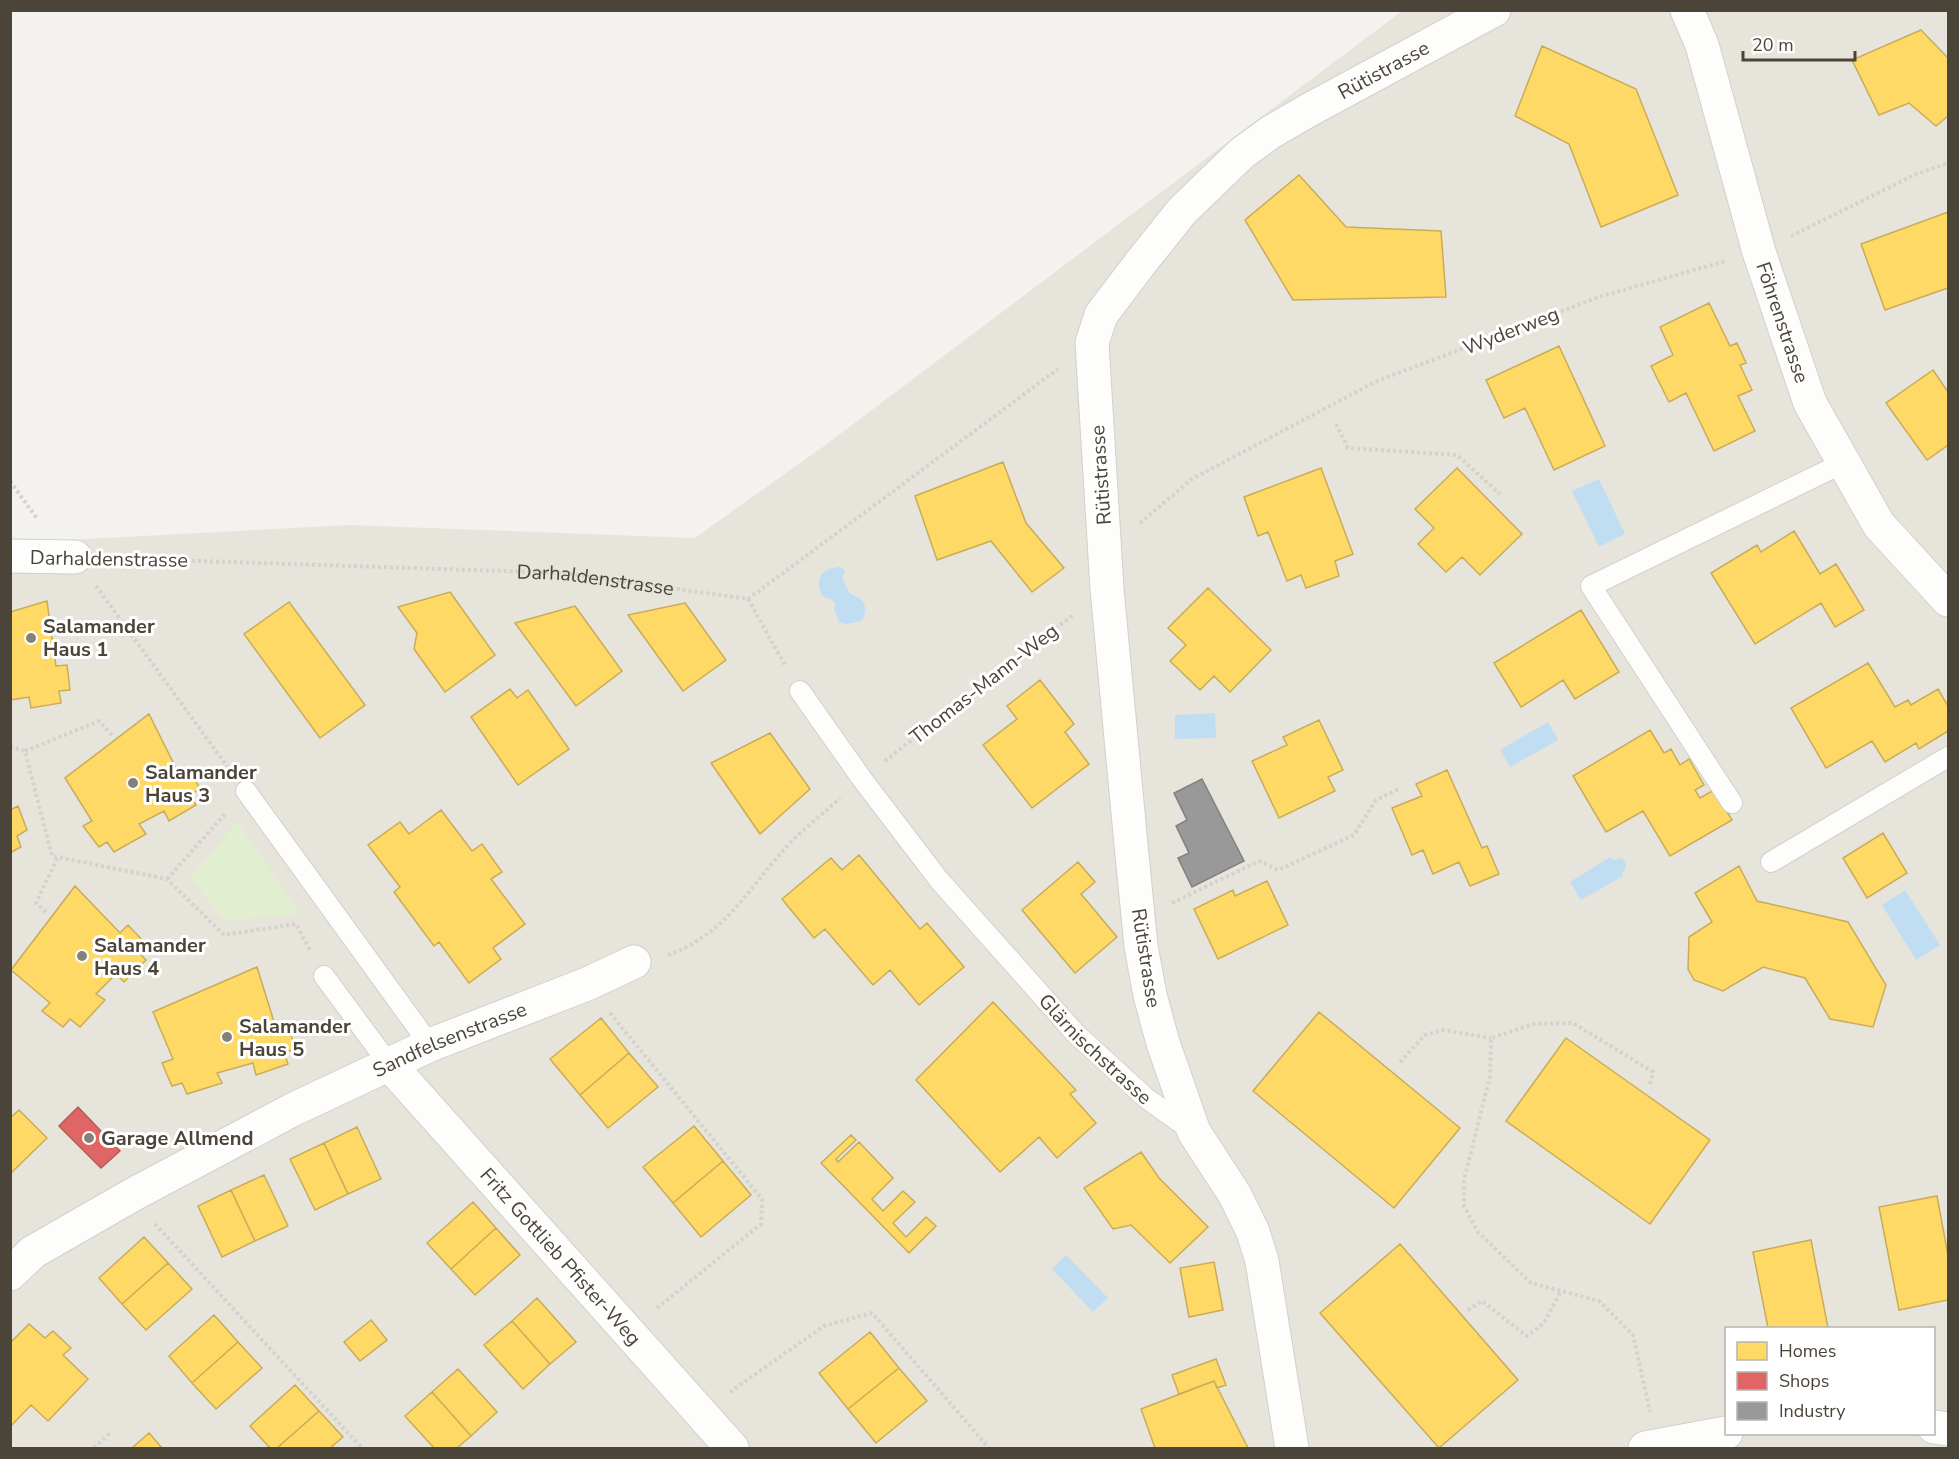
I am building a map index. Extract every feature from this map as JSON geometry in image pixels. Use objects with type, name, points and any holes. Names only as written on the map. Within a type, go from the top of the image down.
[{"type":"street","name":"Rütistrasse","points":[[1194,1131],[1163,1043],[1150,995],[1139,919],[1107,574],[1092,343],[1101,315],[1142,261],[1182,211],[1242,153],[1271,132],[1309,110],[1494,10]]},
{"type":"street","name":"Föhrenstrasse","points":[[1687,10],[1702,45],[1759,252],[1810,403],[1879,525],[1948,600]]},
{"type":"street","name":"Darhaldenstrasse","points":[[10,556],[75,557]]},
{"type":"street","name":"Sandfelsenstrasse","points":[[10,1275],[33,1252],[134,1194],[292,1110],[430,1045],[586,984],[634,962]]},
{"type":"street","name":"Fritz Gottlieb Pfister-Weg","points":[[389,1064],[732,1449]]},
{"type":"street","name":"Glärnischstrasse","points":[[1194,1131],[1235,1195],[1253,1232],[1262,1261],[1292,1449]]},
{"type":"street","points":[[1652,1447],[1725,1434]]},
{"type":"lane","points":[[1732,803],[1591,586],[1843,464]]},
{"type":"lane","name":"Glärnischstrasse","points":[[800,691],[862,779],[939,880],[1076,1034],[1146,1098],[1194,1131]]},
{"type":"lane","points":[[1771,862],[1948,757]]},
{"type":"lane","points":[[246,791],[430,1045]]},
{"type":"lane","points":[[324,976],[389,1064]]},
{"type":"path","name":"Wyderweg","points":[[1107,574],[1143,520],[1192,479],[1377,381],[1599,297],[1759,252],[1914,175],[1948,164]]},
{"type":"path","points":[[800,691],[748,599],[1092,343]]},
{"type":"path","points":[[1336,424],[1348,448],[1457,455],[1500,494]]},
{"type":"path","points":[[75,557],[246,791],[167,879]]},
{"type":"path","name":"Darhaldenstrasse","points":[[75,557],[564,573],[748,599]]},
{"type":"path","name":"Thomas-Mann-Weg","points":[[862,779],[1107,574]]},
{"type":"path","points":[[10,747],[24,751],[99,721],[111,735]]},
{"type":"path","points":[[24,751],[52,856],[167,879],[224,935],[296,924],[324,976]]},
{"type":"path","points":[[634,962],[645,964],[672,954],[708,934],[729,916],[789,844],[862,779]]},
{"type":"path","points":[[1139,919],[1260,861],[1278,870],[1354,835],[1376,800],[1400,788]]},
{"type":"path","points":[[46,912],[36,903],[58,857]]},
{"type":"path","points":[[586,984],[762,1199],[761,1224],[628,1331]]},
{"type":"path","points":[[1400,1062],[1425,1035],[1443,1030],[1491,1038],[1533,1024],[1573,1023],[1653,1072],[1650,1084]]},
{"type":"path","points":[[1491,1038],[1490,1076],[1464,1180],[1464,1206],[1478,1232],[1531,1283],[1599,1301],[1633,1335],[1652,1447]]},
{"type":"path","points":[[134,1194],[156,1225],[362,1449]]},
{"type":"path","points":[[1468,1310],[1482,1301],[1527,1336],[1544,1323],[1561,1291]]},
{"type":"path","points":[[700,1413],[824,1326],[872,1312],[989,1449]]},
{"type":"path","points":[[94,1449],[111,1432]]},
{"type":"shaded area","points":[[1402,11],[1948,11],[1948,1448],[11,1448],[11,543],[349,525],[695,538],[824,446]]},
{"type":"green space","points":[[237,822],[301,914],[225,921],[190,878]]},
{"type":"water","points":[[1599,479],[1625,534],[1599,547],[1572,491]]},
{"type":"water","points":[[840,567],[845,570],[842,578],[850,594],[859,598],[864,604],[865,611],[862,621],[846,624],[839,622],[834,609],[835,603],[822,596],[819,584],[821,575],[828,569]]},
{"type":"water","points":[[1215,713],[1216,738],[1175,739],[1175,715]]},
{"type":"water","points":[[1548,722],[1558,740],[1510,767],[1500,750]]},
{"type":"water","points":[[1610,857],[1613,860],[1621,858],[1625,861],[1623,876],[1581,900],[1570,882]]},
{"type":"water","points":[[1905,890],[1940,945],[1916,960],[1882,905]]},
{"type":"water","points":[[1066,1255],[1108,1298],[1093,1312],[1052,1269]]},
{"type":"building: Homes","points":[[1921,30],[1948,58],[1948,116],[1936,126],[1909,103],[1879,115],[1852,60]]},
{"type":"building: Homes","points":[[1542,46],[1636,89],[1678,195],[1601,227],[1569,144],[1515,116]]},
{"type":"building: Homes","points":[[1299,175],[1346,227],[1441,231],[1446,297],[1293,300],[1245,220]]},
{"type":"building: Homes","points":[[1948,212],[1948,288],[1885,310],[1861,244]]},
{"type":"building: Homes","points":[[1709,303],[1730,346],[1737,343],[1746,363],[1740,365],[1752,390],[1738,396],[1755,431],[1714,451],[1686,393],[1669,402],[1651,366],[1673,355],[1660,327]]},
{"type":"building: Homes","points":[[1559,346],[1605,446],[1554,470],[1525,408],[1504,418],[1486,380]]},
{"type":"building: Homes","points":[[1933,370],[1948,392],[1948,445],[1927,460],[1886,403]]},
{"type":"building: Homes","points":[[1003,462],[1026,523],[1064,568],[1032,592],[991,541],[937,560],[915,496]]},
{"type":"building: Homes","points":[[1321,468],[1353,554],[1335,561],[1339,576],[1306,588],[1301,575],[1287,581],[1268,532],[1258,536],[1244,497]]},
{"type":"building: Homes","points":[[1457,468],[1522,534],[1480,575],[1462,557],[1446,572],[1418,544],[1434,528],[1415,509]]},
{"type":"building: Homes","points":[[1794,531],[1820,574],[1836,564],[1864,610],[1835,627],[1821,603],[1755,644],[1711,573],[1757,545],[1761,552]]},
{"type":"building: Homes","points":[[1208,588],[1271,650],[1230,692],[1214,676],[1200,690],[1170,661],[1186,645],[1168,628]]},
{"type":"building: Homes","points":[[450,592],[495,655],[445,692],[414,649],[417,633],[398,607]]},
{"type":"building: Homes","name":"Salamander Haus 1","points":[[47,601],[56,666],[67,665],[70,690],[59,691],[61,703],[31,708],[29,697],[10,700],[10,612]]},
{"type":"building: Homes","points":[[289,602],[365,705],[320,738],[244,634]]},
{"type":"building: Homes","points":[[685,603],[726,660],[683,691],[628,615]]},
{"type":"building: Homes","points":[[575,606],[622,671],[576,706],[515,623]]},
{"type":"building: Homes","points":[[1581,610],[1619,672],[1575,699],[1563,680],[1521,707],[1494,663]]},
{"type":"building: Homes","points":[[1868,663],[1895,707],[1908,700],[1911,705],[1938,689],[1948,706],[1948,731],[1919,749],[1916,743],[1885,762],[1872,741],[1826,768],[1791,708]]},
{"type":"building: Homes","points":[[1040,680],[1074,724],[1065,732],[1089,764],[1032,808],[983,745],[1017,719],[1007,706]]},
{"type":"building: Homes","points":[[510,689],[517,698],[528,690],[569,749],[518,785],[471,717]]},
{"type":"building: Homes","name":"Salamander Haus 3","points":[[149,714],[178,772],[188,767],[200,789],[190,795],[196,805],[169,821],[164,811],[139,824],[146,834],[114,852],[107,842],[99,847],[83,826],[92,821],[65,778]]},
{"type":"building: Homes","points":[[1319,720],[1343,770],[1328,777],[1335,791],[1279,818],[1252,761],[1287,745],[1283,737]]},
{"type":"building: Homes","points":[[1650,730],[1664,753],[1671,749],[1680,765],[1689,759],[1704,785],[1695,790],[1700,798],[1714,790],[1732,820],[1670,856],[1643,811],[1606,832],[1573,776]]},
{"type":"building: Homes","points":[[770,733],[810,789],[760,834],[711,763]]},
{"type":"building: Homes","points":[[1447,770],[1482,848],[1487,846],[1499,874],[1470,886],[1459,862],[1433,874],[1423,850],[1412,855],[1392,808],[1422,796],[1416,784]]},
{"type":"building: Homes","points":[[18,806],[27,830],[17,836],[21,847],[10,853],[10,810]]},
{"type":"building: Homes","points":[[441,810],[472,851],[482,844],[502,872],[491,879],[525,924],[493,948],[501,959],[469,983],[439,942],[434,946],[394,892],[400,887],[368,845],[400,822],[409,834]]},
{"type":"building: Homes","points":[[1883,833],[1907,873],[1867,898],[1843,858]]},
{"type":"building: Homes","points":[[859,855],[920,929],[927,923],[964,967],[919,1005],[890,970],[873,985],[825,929],[814,938],[782,899],[831,858],[842,870]]},
{"type":"building: Homes","points":[[1078,862],[1095,882],[1081,894],[1117,937],[1075,973],[1022,910]]},
{"type":"building: Homes","points":[[1739,866],[1757,901],[1848,922],[1886,985],[1873,1027],[1830,1019],[1805,978],[1763,967],[1723,991],[1694,980],[1688,969],[1689,937],[1712,922],[1695,893]]},
{"type":"building: Homes","points":[[1267,881],[1288,925],[1218,959],[1194,909],[1233,890],[1235,896]]},
{"type":"building: Homes","name":"Salamander Haus 4","points":[[75,886],[120,933],[128,925],[145,943],[137,951],[146,960],[124,982],[116,974],[96,994],[105,1000],[80,1027],[70,1019],[63,1027],[42,1011],[50,1003],[11,970]]},
{"type":"building: Homes","name":"Salamander Haus 5","points":[[257,967],[275,1025],[287,1021],[295,1049],[284,1053],[288,1064],[256,1075],[253,1063],[217,1073],[222,1083],[187,1094],[182,1083],[172,1086],[162,1063],[173,1059],[153,1012]]},
{"type":"building: Homes","points":[[993,1002],[1076,1090],[1070,1094],[1096,1123],[1057,1158],[1039,1137],[1000,1172],[916,1080]]},
{"type":"building: Homes","points":[[1319,1012],[1460,1128],[1394,1208],[1253,1091]]},
{"type":"building: Homes","points":[[601,1018],[629,1053],[580,1095],[550,1059]]},
{"type":"building: Homes","points":[[1566,1038],[1710,1140],[1650,1224],[1506,1121]]},
{"type":"building: Homes","points":[[629,1053],[658,1087],[608,1128],[580,1095]]},
{"type":"building: Homes","points":[[19,1110],[47,1138],[10,1174],[10,1118]]},
{"type":"building: Homes","points":[[694,1126],[723,1161],[673,1203],[643,1167]]},
{"type":"building: Homes","points":[[357,1127],[381,1179],[348,1194],[324,1143]]},
{"type":"building: Homes","points":[[851,1135],[856,1140],[836,1159],[838,1162],[859,1142],[893,1178],[872,1199],[883,1211],[903,1191],[915,1202],[893,1223],[906,1237],[926,1217],[936,1226],[909,1253],[821,1163]]},
{"type":"building: Homes","points":[[324,1143],[348,1194],[315,1210],[290,1159]]},
{"type":"building: Homes","points":[[1141,1152],[1159,1178],[1208,1227],[1170,1263],[1131,1225],[1113,1229],[1084,1188]]},
{"type":"building: Homes","points":[[723,1161],[751,1195],[701,1237],[673,1203]]},
{"type":"building: Homes","points":[[264,1175],[288,1226],[255,1241],[231,1190]]},
{"type":"building: Homes","points":[[231,1190],[255,1241],[222,1257],[198,1206]]},
{"type":"building: Homes","points":[[1937,1196],[1948,1255],[1948,1300],[1899,1310],[1879,1207]]},
{"type":"building: Homes","points":[[473,1202],[496,1228],[451,1269],[427,1243]]},
{"type":"building: Homes","points":[[496,1228],[520,1255],[475,1295],[451,1269]]},
{"type":"building: Homes","points":[[144,1237],[168,1263],[122,1304],[99,1278]]},
{"type":"building: Homes","points":[[1811,1240],[1828,1327],[1768,1327],[1753,1252]]},
{"type":"building: Homes","points":[[1400,1244],[1518,1380],[1439,1448],[1320,1313]]},
{"type":"building: Homes","points":[[1214,1262],[1223,1310],[1189,1317],[1180,1268]]},
{"type":"building: Homes","points":[[168,1263],[192,1289],[146,1330],[122,1304]]},
{"type":"building: Homes","points":[[537,1298],[576,1342],[550,1364],[512,1321]]},
{"type":"building: Homes","points":[[214,1315],[238,1342],[192,1383],[169,1356]]},
{"type":"building: Homes","points":[[371,1320],[387,1340],[360,1361],[344,1342]]},
{"type":"building: Homes","points":[[512,1321],[550,1364],[523,1389],[484,1345]]},
{"type":"building: Homes","points":[[29,1324],[45,1338],[53,1331],[71,1348],[63,1355],[88,1379],[48,1421],[31,1405],[10,1427],[10,1343]]},
{"type":"building: Homes","points":[[870,1332],[899,1368],[848,1409],[819,1373]]},
{"type":"building: Homes","points":[[238,1342],[262,1368],[216,1409],[192,1383]]},
{"type":"building: Homes","points":[[1216,1359],[1226,1385],[1217,1388],[1214,1381],[1179,1394],[1172,1375]]},
{"type":"building: Homes","points":[[899,1368],[927,1401],[876,1443],[848,1409]]},
{"type":"building: Homes","points":[[458,1369],[497,1412],[471,1436],[432,1392]]},
{"type":"building: Homes","points":[[1214,1381],[1248,1448],[1155,1448],[1141,1409]]},
{"type":"building: Homes","points":[[295,1385],[319,1411],[277,1448],[270,1448],[250,1426]]},
{"type":"building: Homes","points":[[432,1392],[471,1436],[457,1448],[434,1448],[405,1416]]},
{"type":"building: Homes","points":[[319,1411],[343,1437],[330,1448],[277,1448]]},
{"type":"building: Homes","points":[[149,1433],[162,1448],[132,1448]]},
{"type":"building: Shops","name":"Garage Allmend","points":[[78,1107],[120,1151],[101,1168],[59,1126]]},
{"type":"building: Industry","points":[[1202,779],[1244,861],[1192,887],[1178,858],[1189,853],[1176,826],[1187,820],[1174,793]]},
{"type":"place","name":"Salamander Haus 1","points":[[31,638]]},
{"type":"place","name":"Salamander Haus 3","points":[[133,783]]},
{"type":"place","name":"Salamander Haus 4","points":[[82,956]]},
{"type":"place","name":"Salamander Haus 5","points":[[227,1037]]},
{"type":"place","name":"Garage Allmend","points":[[89,1138]]}]
